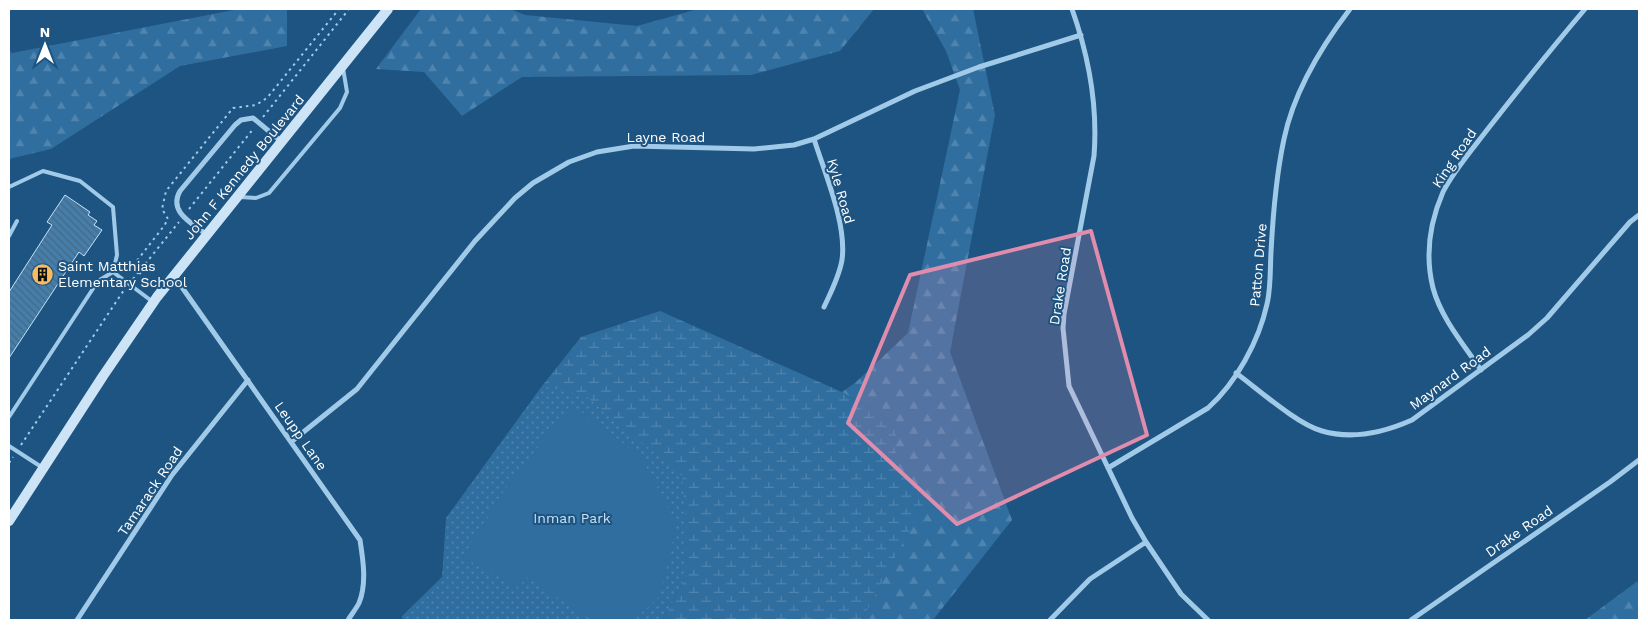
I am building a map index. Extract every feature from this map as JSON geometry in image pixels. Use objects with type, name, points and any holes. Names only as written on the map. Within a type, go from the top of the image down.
[{"type":"street","name":"John F Kennedy Boulevard","points":[[9,521],[102,376],[154,302],[388,9]]},
{"type":"street","name":"Drake Road","points":[[1072,9],[1082,35],[1092,77],[1096,131],[1094,156],[1064,314],[1063,328],[1069,386],[1146,542],[1181,594],[1208,620]]},
{"type":"street","name":"Patton Drive","points":[[1108,468],[1208,408],[1220,397],[1245,359],[1260,330],[1268,303],[1275,185],[1294,105],[1311,66],[1326,40],[1350,9]]},
{"type":"street","name":"King Road","points":[[1481,370],[1445,317],[1433,289],[1429,248],[1433,219],[1444,190],[1468,154],[1533,71],[1585,9]]},
{"type":"street","name":"Layne Road","points":[[291,442],[357,388],[475,241],[515,198],[533,184],[569,162],[597,152],[634,146],[754,149],[794,145],[814,139],[915,91],[979,67],[1082,35]]},
{"type":"street","points":[[207,235],[178,210],[176,204],[180,191],[235,125],[247,119],[252,118],[282,142]]},
{"type":"street","name":"Kyle Road","points":[[814,139],[839,220],[843,242],[842,261],[836,282],[824,307]]},
{"type":"street","name":"Maynard Road","points":[[1236,373],[1295,417],[1322,431],[1366,434],[1392,429],[1412,420],[1528,335],[1547,318],[1630,222],[1639,215]]},
{"type":"street","name":"Leupp Lane","points":[[174,276],[360,540],[363,558],[363,589],[359,604],[348,620]]},
{"type":"street","name":"Tamarack Road","points":[[77,620],[172,475],[248,380]]},
{"type":"street","name":"Drake Road","points":[[1411,620],[1639,460]]},
{"type":"street","points":[[1050,620],[1090,579],[1146,542]]},
{"type":"lane","points":[[238,196],[256,198],[269,193],[340,108],[347,92],[342,66]]},
{"type":"lane","points":[[9,187],[43,171],[80,182],[113,207],[117,255],[113,272],[98,281],[9,417]]},
{"type":"lane","points":[[9,236],[17,221]]},
{"type":"lane","points":[[113,272],[154,302]]},
{"type":"lane","points":[[9,446],[43,468]]},
{"type":"path","points":[[9,463],[129,284],[349,9]]},
{"type":"highlighted area","points":[[1091,231],[1147,435],[957,524],[848,423],[910,275]]},
{"type":"green space","points":[[239,9],[287,9],[287,46],[180,66],[51,149],[9,159],[9,50],[12,53]]},
{"type":"green space","points":[[421,9],[510,9],[525,15],[637,26],[698,9],[874,9],[840,51],[751,75],[522,77],[462,116],[424,72],[376,69]]},
{"type":"green space","points":[[922,9],[973,9],[995,115],[950,352],[1012,520],[933,620],[862,620],[925,499],[896,464],[896,424],[842,392],[855,383],[908,333],[960,90],[946,51]]},
{"type":"green space","points":[[660,311],[842,392],[896,424],[896,464],[926,499],[862,620],[663,620],[685,578],[542,386],[581,337]]},
{"type":"green space","name":"Inman Park","points":[[542,386],[586,396],[682,476],[687,531],[685,578],[663,620],[402,620],[402,616],[442,577],[446,518]]},
{"type":"green space","name":"Inman Park","points":[[571,404],[641,457],[677,524],[660,596],[634,620],[592,620],[526,577],[519,588],[463,557],[502,494]]},
{"type":"green space","points":[[1639,580],[1639,620],[1585,620]]},
{"type":"building","name":"Saint Matthias Elementary School","points":[[65,195],[90,212],[88,215],[97,221],[94,225],[102,230],[84,256],[79,252],[9,358],[9,292],[52,225],[47,222]]},
{"type":"place","name":"Saint Matthias Elementary School","points":[[42,274]]}]
